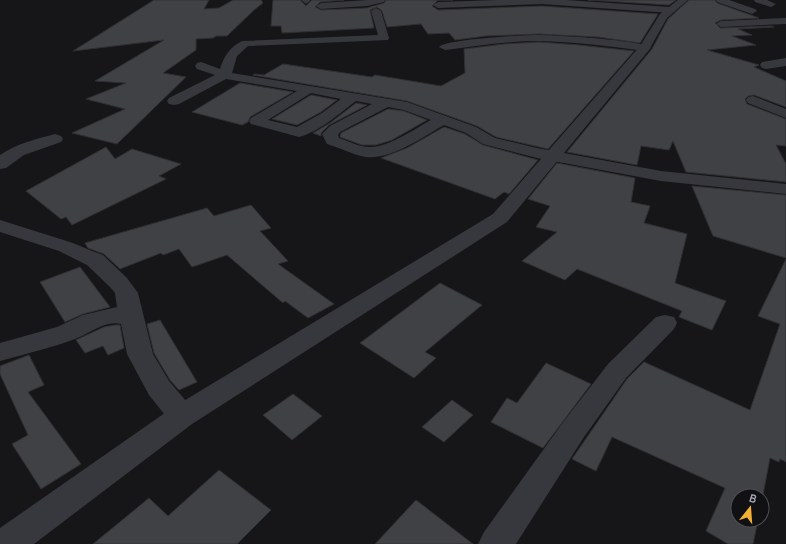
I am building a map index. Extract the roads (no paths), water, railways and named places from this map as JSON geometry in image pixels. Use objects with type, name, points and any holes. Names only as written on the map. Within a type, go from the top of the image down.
[{"type":"street","points":[[720,0],[752,11]]},
{"type":"street","points":[[758,0],[771,4]]},
{"type":"street","points":[[438,5],[500,1],[677,5]]},
{"type":"street","points":[[225,75],[227,63],[232,52],[246,43],[384,38],[379,5],[367,3],[321,6]]},
{"type":"street","points":[[6,544],[182,416],[500,218],[646,48],[661,20],[677,5]]},
{"type":"street","points":[[721,24],[786,21]]},
{"type":"street","points":[[445,47],[484,42],[538,38],[598,41],[646,48]]},
{"type":"street","points":[[766,65],[786,62]]},
{"type":"street","points":[[201,66],[235,78],[354,96],[407,106],[471,130],[489,141],[537,153],[661,176],[786,189]]},
{"type":"street","points":[[174,101],[225,75]]},
{"type":"street","points":[[309,89],[256,121],[299,132],[327,116],[354,96]]},
{"type":"street","points":[[753,100],[786,114]]},
{"type":"street","points":[[387,102],[335,129],[330,134],[333,141],[368,152],[379,151],[412,137],[442,120]]},
{"type":"street","points":[[0,164],[5,158],[20,150],[55,139]]},
{"type":"street","points":[[0,226],[66,246],[95,260],[119,283],[126,293],[140,354],[159,388],[182,416]]},
{"type":"street","points":[[0,352],[66,333],[92,321],[116,315],[132,319]]},
{"type":"street","points":[[496,544],[574,429],[617,371],[665,323]]}]
